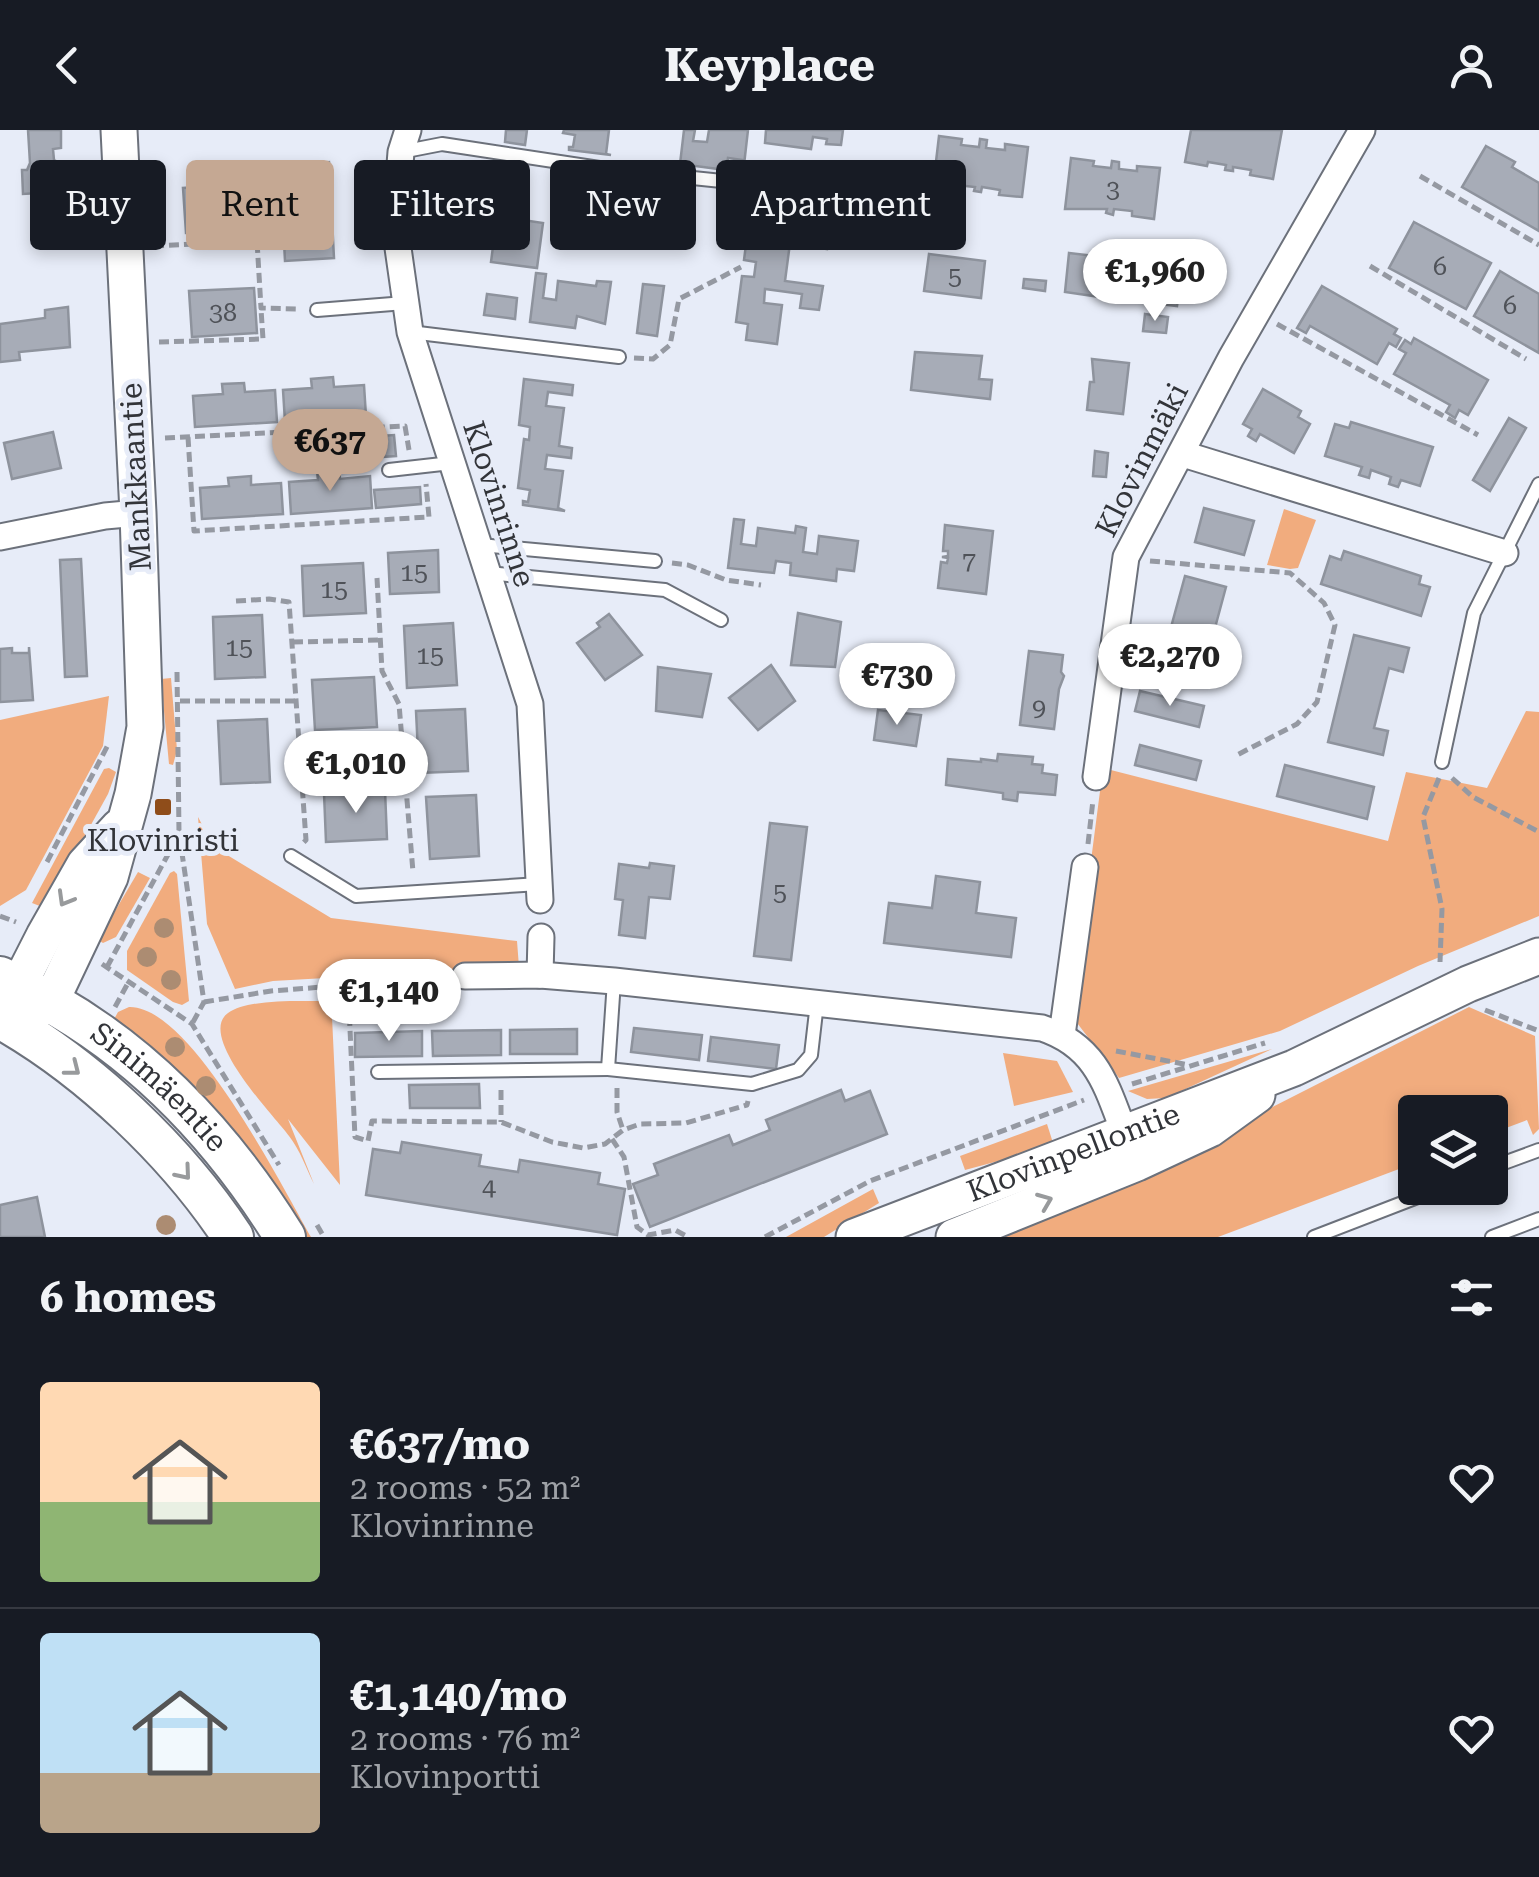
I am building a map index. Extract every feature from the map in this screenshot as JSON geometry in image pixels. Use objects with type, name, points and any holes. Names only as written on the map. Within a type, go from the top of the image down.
[{"type":"main road","name":"Mankkaantie","points":[[17,1002],[92,959],[137,776],[145,727],[119,130]]},
{"type":"main road","name":"Mankkaantie","points":[[17,1002],[44,936],[85,864],[123,822]]},
{"type":"main road","name":"Klovinpellontie","points":[[954,1237],[1131,1147],[1284,1055],[1455,969],[1539,956]]},
{"type":"main road","name":"Sinimäentie","points":[[17,1002],[99,1032],[205,1126],[249,1179],[300,1229]]},
{"type":"main road","name":"Sinimäentie","points":[[17,1002],[176,1164],[233,1237]]},
{"type":"main road","name":"Klovinpellontie","points":[[854,1237],[1131,1147]]},
{"type":"street","name":"Klovinmäki","points":[[1096,777],[1126,557],[1257,313],[1362,130]]},
{"type":"street","name":"Klovinrinne","points":[[404,141],[394,227],[410,332],[530,704],[540,892]]},
{"type":"street","points":[[1183,454],[1505,553]]},
{"type":"street","points":[[0,537],[138,513]]},
{"type":"street","points":[[1069,1039],[1085,867]]},
{"type":"street","points":[[540,975],[541,937]]},
{"type":"street","points":[[465,976],[540,975],[614,981],[1042,1028],[1069,1039],[1088,1054],[1131,1147]]},
{"type":"lane","points":[[404,141],[606,170],[716,181]]},
{"type":"lane","points":[[317,310],[406,303]]},
{"type":"lane","points":[[410,332],[619,358]]},
{"type":"lane","points":[[389,470],[452,463]]},
{"type":"lane","points":[[1442,762],[1474,613],[1539,484]]},
{"type":"lane","points":[[477,545],[655,560]]},
{"type":"lane","points":[[486,573],[665,590],[721,620]]},
{"type":"lane","points":[[290,856],[356,896],[540,892]]},
{"type":"lane","points":[[614,981],[614,1070]]},
{"type":"lane","points":[[378,1072],[614,1070],[752,1084],[798,1070],[811,1055],[817,1003]]},
{"type":"lane","points":[[1508,1161],[1539,1150]]},
{"type":"lane","points":[[1314,1237],[1398,1205]]},
{"type":"lane","points":[[1492,1237],[1539,1219]]},
{"type":"path","points":[[1420,176],[1539,245]]},
{"type":"path","points":[[156,342],[263,339],[257,241],[166,245]]},
{"type":"path","points":[[1370,266],[1526,358]]},
{"type":"path","points":[[619,358],[653,358],[670,345],[679,299],[740,267]]},
{"type":"path","points":[[261,308],[317,310]]},
{"type":"path","points":[[1257,313],[1478,435]]},
{"type":"path","points":[[162,438],[405,426],[429,517],[194,530],[188,437]]},
{"type":"path","points":[[1126,557],[1290,573],[1324,603],[1335,625],[1317,702],[1297,724],[1237,755]]},
{"type":"path","points":[[655,560],[688,565],[726,580],[761,585]]},
{"type":"path","points":[[378,578],[382,671],[400,704],[414,867],[408,895]]},
{"type":"path","points":[[236,601],[268,598],[289,602],[306,840],[290,856]]},
{"type":"path","points":[[293,642],[380,640]]},
{"type":"path","points":[[178,700],[296,700]]},
{"type":"path","points":[[1539,832],[1473,797],[1443,770],[1424,817],[1455,969],[1475,1005],[1539,1031]]},
{"type":"path","points":[[1085,867],[1096,777]]},
{"type":"path","points":[[180,833],[92,959],[192,1024],[284,1172]]},
{"type":"path","points":[[0,917],[44,936]]},
{"type":"path","points":[[204,1002],[271,991],[465,976]]},
{"type":"path","points":[[348,986],[356,1137],[368,1140],[372,1121],[501,1122],[552,1142],[583,1148],[605,1144],[623,1130],[640,1124],[707,1120],[747,1105],[752,1084]]},
{"type":"path","points":[[1069,1039],[1192,1066]]},
{"type":"path","points":[[766,1237],[870,1181],[1107,1092],[1192,1066],[1284,1055]]},
{"type":"path","points":[[614,1070],[623,1130]]},
{"type":"path","points":[[500,1072],[501,1122]]},
{"type":"path","points":[[612,1139],[624,1158],[637,1227],[648,1235],[675,1230],[688,1237]]},
{"type":"path","points":[[300,1229],[324,1237]]},
{"type":"shaded area","points":[[1284,509],[1316,520],[1298,568],[1267,565]]},
{"type":"shaded area","points":[[171,678],[177,750],[173,765],[169,764],[161,679]]},
{"type":"shaded area","points":[[109,696],[103,746],[26,890],[0,906],[0,720]]},
{"type":"shaded area","points":[[1526,711],[1539,712],[1539,916],[1418,966],[1280,1031],[1119,1078],[1071,1015],[1103,768],[1388,841],[1406,772],[1487,788]]},
{"type":"shaded area","points":[[104,769],[116,772],[108,794],[45,908],[32,903]]},
{"type":"shaded area","points":[[198,817],[214,847],[331,918],[517,941],[519,967],[273,981],[235,989],[207,924]]},
{"type":"shaded area","points":[[174,871],[189,1001],[182,1005],[127,970],[127,951]]},
{"type":"shaded area","points":[[138,872],[150,878],[116,937],[103,943],[98,940]]},
{"type":"shaded area","points":[[320,1001],[332,1017],[340,1185],[288,1119],[314,1184],[293,1141],[241,1076],[222,1039],[221,1024],[237,1008],[272,1002]]},
{"type":"shaded area","points":[[129,1007],[153,1014],[180,1035],[206,1066],[257,1142],[311,1237],[303,1237],[112,1023],[118,1012]]},
{"type":"shaded area","points":[[1469,1007],[1535,1036],[1539,1129],[1533,1135],[1527,1120],[1508,1127],[1508,1095],[1398,1095],[1398,1169],[1218,1237],[977,1237],[1141,1174]]},
{"type":"shaded area","points":[[1272,1049],[1166,1098],[1147,1099],[1128,1091]]},
{"type":"shaded area","points":[[1003,1053],[1057,1061],[1073,1092],[1014,1106]]},
{"type":"shaded area","points":[[1047,1124],[1054,1146],[965,1170],[960,1156]]},
{"type":"shaded area","points":[[873,1189],[879,1203],[824,1237],[786,1237]]},
{"type":"building","points":[[28,130],[61,130],[61,148],[53,149],[54,160],[30,163]]},
{"type":"building","points":[[506,130],[527,130],[525,145],[505,142]]},
{"type":"building","points":[[609,130],[606,154],[611,155],[569,150],[575,135],[563,133]]},
{"type":"building","points":[[684,130],[695,130],[693,141],[707,142],[709,130],[748,130],[745,160],[716,160],[716,169],[696,166],[696,160],[680,160]]},
{"type":"building","points":[[766,130],[843,130],[841,145],[826,144],[827,139],[813,137],[811,149],[765,143]]},
{"type":"building","points":[[1191,130],[1282,130],[1273,179],[1250,175],[1251,170],[1225,170],[1226,165],[1185,162]]},
{"type":"building","points":[[939,136],[962,139],[961,145],[979,147],[980,139],[987,140],[986,148],[1005,150],[1005,144],[1028,147],[1022,197],[999,195],[1000,190],[982,187],[981,192],[974,191],[975,187],[966,186],[966,160],[936,160]]},
{"type":"building","points":[[1486,146],[1515,162],[1512,167],[1539,183],[1539,231],[1462,187]]},
{"type":"building","points":[[1071,158],[1111,168],[1112,161],[1119,162],[1119,169],[1160,168],[1154,219],[1132,216],[1132,211],[1114,209],[1113,215],[1106,213],[1107,209],[1065,209]]},
{"type":"building","points":[[30,163],[30,194],[23,194],[22,170],[27,170]]},
{"type":"building","points":[[183,188],[186,188],[186,233]]},
{"type":"building","points":[[530,221],[543,223],[537,268],[491,262],[493,250],[530,250]]},
{"type":"building","points":[[1414,222],[1491,263],[1466,309],[1389,268]]},
{"type":"building","points":[[284,250],[334,250],[334,258],[285,261]]},
{"type":"building","points":[[745,250],[789,250],[785,281],[823,286],[819,310],[800,308],[802,294],[765,289],[764,303],[782,305],[777,344],[746,340],[748,324],[736,322],[742,276],[754,277],[756,262],[744,260]]},
{"type":"building","points":[[1069,253],[1104,257],[1100,297],[1065,292]]},
{"type":"building","points":[[929,254],[985,261],[981,298],[924,291]]},
{"type":"building","points":[[1147,262],[1182,266],[1177,306],[1143,302]]},
{"type":"building","points":[[1500,271],[1539,294],[1539,353],[1474,316]]},
{"type":"building","points":[[536,273],[546,274],[543,298],[556,300],[558,281],[596,286],[597,281],[611,282],[605,324],[577,316],[575,328],[530,322]]},
{"type":"building","points":[[1024,279],[1046,281],[1045,291],[1023,288]]},
{"type":"building","points":[[643,284],[664,286],[657,336],[637,333]]},
{"type":"building","points":[[1322,286],[1397,329],[1394,334],[1401,338],[1396,347],[1389,343],[1377,364],[1310,326],[1306,333],[1297,328]]},
{"type":"building","points":[[254,288],[257,333],[192,337],[189,291]]},
{"type":"building","points":[[487,294],[517,298],[515,319],[484,315]]},
{"type":"building","points":[[68,307],[70,347],[19,352],[20,360],[0,362],[0,324],[45,318],[45,310]]},
{"type":"building","points":[[1145,314],[1168,317],[1166,333],[1143,331]]},
{"type":"building","points":[[1414,338],[1488,380],[1468,415],[1459,410],[1455,418],[1446,412],[1450,405],[1394,374],[1406,353],[1399,349],[1405,340],[1411,344]]},
{"type":"building","points":[[915,352],[982,356],[979,379],[992,380],[990,399],[911,390]]},
{"type":"building","points":[[1092,359],[1129,363],[1123,414],[1087,410],[1090,382],[1094,382]]},
{"type":"building","points":[[333,377],[334,387],[364,385],[366,416],[285,422],[283,390],[312,388],[311,379]]},
{"type":"building","points":[[524,379],[573,385],[572,395],[548,392],[546,406],[564,408],[559,446],[572,448],[571,458],[547,455],[545,469],[563,471],[558,508],[565,511],[523,505],[523,501],[528,502],[530,490],[518,488],[524,439],[529,440],[530,427],[519,425]]},
{"type":"building","points":[[244,383],[245,392],[275,390],[277,422],[195,427],[193,396],[223,394],[222,384]]},
{"type":"building","points":[[1263,389],[1301,411],[1298,417],[1310,424],[1294,453],[1260,434],[1256,441],[1248,436],[1252,429],[1243,424]]},
{"type":"building","points":[[1509,418],[1526,428],[1490,491],[1473,480]]},
{"type":"building","points":[[1351,422],[1433,447],[1420,486],[1401,480],[1398,487],[1389,484],[1391,477],[1371,470],[1369,478],[1359,475],[1362,467],[1325,456],[1335,424],[1349,428]]},
{"type":"building","points":[[53,432],[61,468],[12,479],[4,443]]},
{"type":"building","points":[[394,435],[396,456],[368,458],[366,437]]},
{"type":"building","points":[[1095,451],[1108,453],[1106,477],[1093,476]]},
{"type":"building","points":[[339,470],[340,479],[370,476],[372,508],[291,514],[289,482],[318,480],[317,471]]},
{"type":"building","points":[[251,476],[251,485],[281,483],[283,514],[202,519],[200,488],[229,486],[228,478]]},
{"type":"building","points":[[420,487],[421,504],[376,508],[374,490]]},
{"type":"building","points":[[1204,508],[1254,521],[1244,555],[1195,542]]},
{"type":"building","points":[[734,519],[744,520],[741,544],[756,546],[758,528],[795,533],[796,526],[806,528],[803,552],[817,554],[819,536],[858,541],[854,571],[837,569],[836,581],[790,575],[791,563],[776,561],[774,573],[728,568]]},
{"type":"building","points":[[945,525],[993,531],[986,594],[938,588],[941,562],[947,563],[948,558],[942,557],[948,556],[948,551],[943,551]]},
{"type":"building","points":[[438,550],[439,592],[390,594],[388,553]]},
{"type":"building","points":[[1344,551],[1421,576],[1419,584],[1430,587],[1421,616],[1321,584],[1330,556],[1341,560]]},
{"type":"building","points":[[81,559],[87,676],[65,677],[60,560]]},
{"type":"building","points":[[363,563],[366,613],[304,616],[302,566]]},
{"type":"building","points":[[1185,576],[1226,587],[1205,665],[1164,653]]},
{"type":"building","points":[[798,613],[841,622],[835,667],[791,665]]},
{"type":"building","points":[[609,614],[642,655],[605,680],[577,643],[600,627],[597,623]]},
{"type":"building","points":[[262,615],[265,677],[215,679],[213,617]]},
{"type":"building","points":[[453,623],[457,685],[407,688],[404,626]]},
{"type":"building","points":[[1354,635],[1409,648],[1403,672],[1389,668],[1374,728],[1388,731],[1383,755],[1328,742]]},
{"type":"building","points":[[29,647],[33,700],[0,702],[0,649],[29,653]]},
{"type":"building","points":[[1029,651],[1063,655],[1064,676],[1054,729],[1020,725]]},
{"type":"building","points":[[771,665],[795,701],[758,730],[729,698]]},
{"type":"building","points":[[658,667],[711,674],[702,717],[656,711]]},
{"type":"building","points":[[374,677],[377,727],[315,730],[312,680]]},
{"type":"building","points":[[1140,691],[1204,706],[1199,727],[1135,711]]},
{"type":"building","points":[[465,709],[468,771],[419,773],[416,711]]},
{"type":"building","points":[[878,710],[921,715],[916,746],[874,740]]},
{"type":"building","points":[[267,719],[270,782],[221,784],[218,721]]},
{"type":"building","points":[[1140,745],[1201,761],[1196,780],[1135,765]]},
{"type":"building","points":[[998,754],[1033,757],[1032,764],[1043,765],[1042,773],[1057,775],[1055,795],[1018,792],[1017,801],[1003,799],[1003,793],[946,785],[948,759],[997,761]]},
{"type":"building","points":[[1285,765],[1374,787],[1367,819],[1277,796]]},
{"type":"building","points":[[385,790],[387,839],[326,842],[324,793]]},
{"type":"building","points":[[476,795],[479,856],[430,859],[426,797]]},
{"type":"building","points":[[770,823],[807,827],[791,960],[754,956]]},
{"type":"building","points":[[650,863],[674,866],[670,899],[649,897],[645,938],[619,935],[623,900],[615,899],[619,864],[649,868]]},
{"type":"building","points":[[936,876],[980,882],[976,913],[1016,918],[1011,957],[884,943],[889,903],[932,908]]},
{"type":"building","points":[[634,1028],[702,1035],[699,1060],[631,1052]]},
{"type":"building","points":[[577,1029],[577,1054],[510,1054],[510,1030]]},
{"type":"building","points":[[501,1030],[501,1055],[433,1056],[432,1031]]},
{"type":"building","points":[[422,1031],[422,1056],[355,1057],[355,1033]]},
{"type":"building","points":[[711,1037],[779,1045],[776,1069],[708,1061]]},
{"type":"building","points":[[479,1084],[480,1108],[410,1108],[409,1085]]},
{"type":"building","points":[[841,1090],[845,1101],[870,1091],[887,1134],[650,1227],[633,1184],[658,1175],[654,1164],[729,1135],[733,1145],[770,1130],[766,1120]]},
{"type":"building","points":[[402,1142],[481,1155],[479,1166],[518,1172],[520,1160],[600,1173],[598,1184],[625,1189],[617,1235],[366,1195],[373,1149],[400,1153]]},
{"type":"building","points":[[37,1197],[45,1237],[0,1237],[0,1205]]},
{"type":"place","name":"Klovinristi","points":[[163,807]]}]
